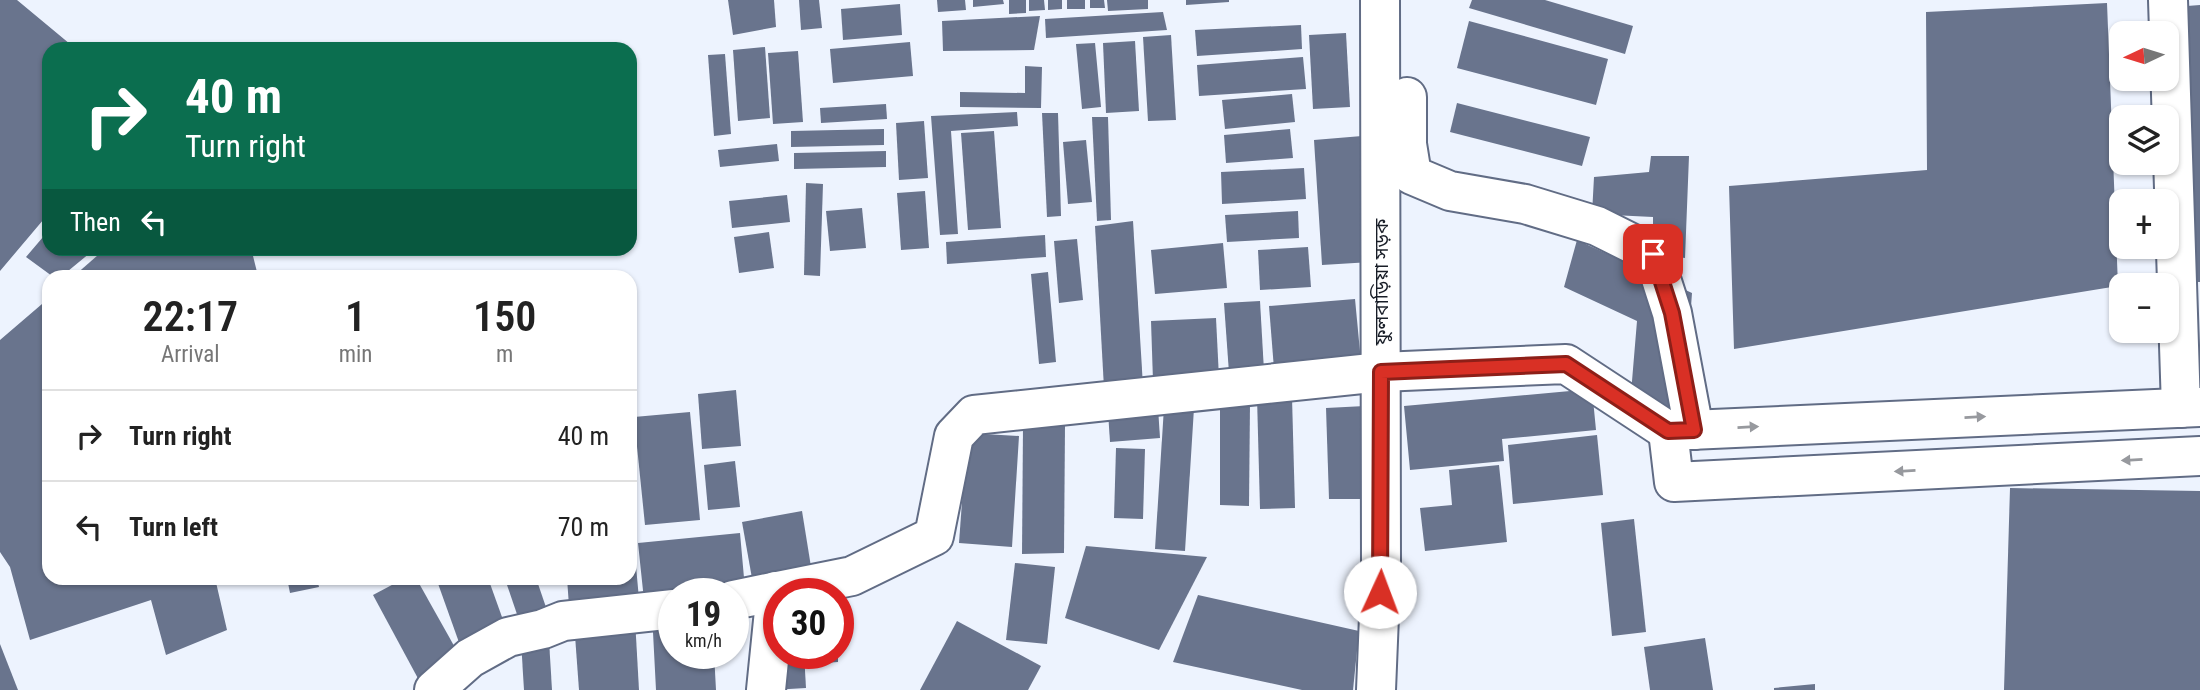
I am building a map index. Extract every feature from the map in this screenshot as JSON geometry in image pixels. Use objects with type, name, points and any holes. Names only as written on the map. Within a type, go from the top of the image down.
[{"type":"street","name":"ফুলবাড়িয়া সড়ক","points":[[1376,690],[1381,567],[1380,0]]},
{"type":"street","points":[[1406,0],[1407,144],[1412,175],[1450,191],[1525,204],[1597,226],[1653,254],[1672,313],[1681,430],[1674,482],[2200,456]]},
{"type":"street","points":[[842,578],[852,576],[934,536],[954,436],[974,415],[1381,372],[1566,364],[1681,430],[2190,407],[2168,0]]},
{"type":"street","points":[[434,690],[470,658],[508,637],[544,629],[563,621],[658,611]]},
{"type":"street","points":[[766,690],[768,669]]},
{"type":"building","points":[[0,0],[17,0],[68,42],[42,42],[42,221],[0,271]]},
{"type":"building","points":[[728,0],[774,0],[776,27],[733,35]]},
{"type":"building","points":[[799,0],[819,0],[822,28],[801,30]]},
{"type":"building","points":[[937,0],[965,0],[966,10],[938,12]]},
{"type":"building","points":[[973,0],[1003,0],[1004,4],[973,7]]},
{"type":"building","points":[[1009,0],[1026,0],[1026,13],[1009,14]]},
{"type":"building","points":[[1029,0],[1044,0],[1045,10],[1029,11]]},
{"type":"building","points":[[1048,0],[1062,0],[1062,9],[1048,10]]},
{"type":"building","points":[[1067,0],[1085,0],[1085,9],[1067,9]]},
{"type":"building","points":[[1090,0],[1104,0],[1105,8],[1090,8]]},
{"type":"building","points":[[1107,0],[1148,0],[1148,9],[1108,11]]},
{"type":"building","points":[[1186,0],[1229,0],[1229,2],[1186,5]]},
{"type":"building","points":[[1472,0],[1545,0],[1633,26],[1625,54],[1469,8]]},
{"type":"building","points":[[2107,3],[2111,105],[2109,175],[2114,175],[2114,189],[2109,189],[2109,259],[2117,259],[2117,273],[2109,273],[2109,287],[1734,349],[1729,186],[1927,170],[1926,12]]},
{"type":"building","points":[[900,4],[902,35],[843,40],[841,9]]},
{"type":"building","points":[[2200,5],[2200,282],[2192,282],[2179,83],[2179,21],[2175,21],[2174,7]]},
{"type":"building","points":[[1163,12],[1167,30],[1046,38],[1045,19]]},
{"type":"building","points":[[1040,16],[1034,50],[943,51],[942,21]]},
{"type":"building","points":[[1469,21],[1608,59],[1596,105],[1457,68]]},
{"type":"building","points":[[1301,25],[1302,49],[1197,56],[1195,30]]},
{"type":"building","points":[[1346,33],[1350,107],[1313,109],[1309,35]]},
{"type":"building","points":[[1171,35],[1176,120],[1148,121],[1143,37]]},
{"type":"building","points":[[1135,41],[1139,111],[1106,113],[1103,43]]},
{"type":"building","points":[[910,42],[913,76],[833,83],[830,49]]},
{"type":"building","points":[[1095,43],[1101,107],[1082,109],[1076,44]]},
{"type":"building","points":[[765,47],[770,118],[738,121],[733,50]]},
{"type":"building","points":[[798,51],[803,122],[773,124],[768,53]]},
{"type":"building","points":[[725,54],[731,134],[714,136],[708,55]]},
{"type":"building","points":[[1303,57],[1306,89],[1199,96],[1197,65]]},
{"type":"building","points":[[1025,66],[1042,67],[1041,108],[960,107],[960,92],[1025,93]]},
{"type":"building","points":[[1292,94],[1295,122],[1225,129],[1222,100]]},
{"type":"building","points":[[1457,103],[1590,137],[1582,166],[1450,132]]},
{"type":"building","points":[[886,104],[887,119],[821,123],[820,108]]},
{"type":"building","points":[[1017,112],[1018,126],[951,131],[958,234],[940,235],[931,116]]},
{"type":"building","points":[[1042,113],[1058,113],[1061,216],[1047,217]]},
{"type":"building","points":[[1092,117],[1108,117],[1111,220],[1097,221]]},
{"type":"building","points":[[924,121],[928,178],[899,180],[896,123]]},
{"type":"building","points":[[884,129],[884,145],[791,147],[791,131]]},
{"type":"building","points":[[1290,129],[1293,158],[1226,163],[1224,135]]},
{"type":"building","points":[[994,131],[1001,228],[968,230],[961,133]]},
{"type":"building","points":[[1362,136],[1371,262],[1322,265],[1314,140]]},
{"type":"building","points":[[1086,140],[1092,202],[1068,204],[1063,142]]},
{"type":"building","points":[[777,144],[779,161],[720,167],[718,150]]},
{"type":"building","points":[[886,151],[886,167],[794,169],[794,153]]},
{"type":"building","points":[[1651,156],[1689,156],[1685,258],[1653,254],[1653,217],[1592,214],[1594,177],[1649,172]]},
{"type":"building","points":[[1304,168],[1306,199],[1222,204],[1221,172]]},
{"type":"building","points":[[806,183],[823,184],[820,276],[804,275]]},
{"type":"building","points":[[925,191],[929,248],[901,250],[897,193]]},
{"type":"building","points":[[787,195],[790,222],[732,228],[729,201]]},
{"type":"building","points":[[862,208],[866,248],[830,251],[826,211]]},
{"type":"building","points":[[1298,211],[1299,238],[1227,242],[1225,215]]},
{"type":"building","points":[[1133,221],[1143,386],[1104,388],[1095,226]]},
{"type":"building","points":[[769,232],[774,268],[739,273],[734,237]]},
{"type":"building","points":[[1045,235],[1046,257],[947,264],[946,242]]},
{"type":"building","points":[[42,238],[42,256],[86,256],[69,270],[44,270],[26,257]]},
{"type":"building","points":[[1077,239],[1083,300],[1059,303],[1054,241]]},
{"type":"building","points":[[1577,240],[1692,293],[1683,415],[1631,393],[1637,321],[1564,287]]},
{"type":"building","points":[[1223,243],[1227,288],[1155,294],[1151,250]]},
{"type":"building","points":[[1308,247],[1311,287],[1260,290],[1258,250]]},
{"type":"building","points":[[97,256],[253,256],[256,270],[81,270]]},
{"type":"building","points":[[1048,272],[1056,362],[1039,364],[1031,274]]},
{"type":"building","points":[[1355,299],[1361,362],[1274,369],[1269,306]]},
{"type":"building","points":[[1260,301],[1264,371],[1229,373],[1224,303]]},
{"type":"building","points":[[42,304],[42,585],[217,585],[227,630],[166,655],[151,600],[30,640],[10,567],[0,552],[0,340]]},
{"type":"building","points":[[1216,318],[1219,378],[1153,381],[1151,321]]},
{"type":"building","points":[[1592,389],[1596,430],[1502,439],[1504,461],[1410,470],[1404,406]]},
{"type":"building","points":[[736,390],[741,446],[702,449],[698,394]]},
{"type":"building","points":[[1257,397],[1292,397],[1295,508],[1260,509]]},
{"type":"building","points":[[1220,403],[1250,403],[1249,506],[1220,505]]},
{"type":"building","points":[[1365,406],[1364,499],[1329,499],[1326,408]]},
{"type":"building","points":[[1164,407],[1194,408],[1185,551],[1155,549]]},
{"type":"building","points":[[1158,408],[1160,438],[1110,442],[1108,412]]},
{"type":"building","points":[[690,412],[700,520],[645,525],[637,446],[637,417]]},
{"type":"building","points":[[1065,426],[1064,553],[1022,554],[1023,427]]},
{"type":"building","points":[[967,433],[1019,436],[1012,547],[959,543]]},
{"type":"building","points":[[1597,435],[1603,495],[1513,504],[1508,445]]},
{"type":"building","points":[[1116,448],[1145,449],[1143,519],[1114,518]]},
{"type":"building","points":[[735,461],[740,507],[708,510],[704,465]]},
{"type":"building","points":[[1499,465],[1507,542],[1425,551],[1420,508],[1452,505],[1449,470]]},
{"type":"building","points":[[2010,488],[2200,491],[2200,690],[2004,690]]},
{"type":"building","points":[[802,511],[812,573],[785,578],[763,578],[763,582],[753,584],[742,522]]},
{"type":"building","points":[[1634,519],[1646,632],[1612,636],[1601,523]]},
{"type":"building","points":[[740,533],[744,578],[658,578],[658,597],[644,600],[638,543]]},
{"type":"building","points":[[1086,546],[1207,557],[1159,650],[1065,618]]},
{"type":"building","points":[[1015,563],[1055,567],[1047,644],[1006,640]]},
{"type":"building","points":[[637,577],[639,599],[569,606],[568,585],[637,585]]},
{"type":"building","points":[[288,585],[319,585],[319,587],[290,593]]},
{"type":"building","points":[[392,585],[420,585],[462,660],[421,684],[373,595]]},
{"type":"building","points":[[438,585],[491,585],[507,631],[461,648]]},
{"type":"building","points":[[507,585],[538,585],[549,616],[521,626]]},
{"type":"building","points":[[1198,595],[1359,631],[1353,690],[1302,690],[1173,662]]},
{"type":"building","points":[[652,613],[658,613],[658,669],[715,669],[716,690],[656,690]]},
{"type":"building","points":[[635,619],[639,690],[579,690],[574,622]]},
{"type":"building","points":[[957,621],[1041,666],[1028,690],[920,690]]},
{"type":"building","points":[[1705,638],[1713,690],[1650,690],[1644,647]]},
{"type":"building","points":[[549,640],[552,690],[524,690],[521,641]]},
{"type":"building","points":[[0,644],[18,690],[0,690]]},
{"type":"building","points":[[776,669],[805,669],[806,688],[772,690]]},
{"type":"building","points":[[1815,684],[1815,690],[1774,690],[1774,688]]},
{"type":"route","points":[[1380,592],[1381,372],[1566,364],[1668,431],[1694,430],[1672,313],[1653,254]]}]
